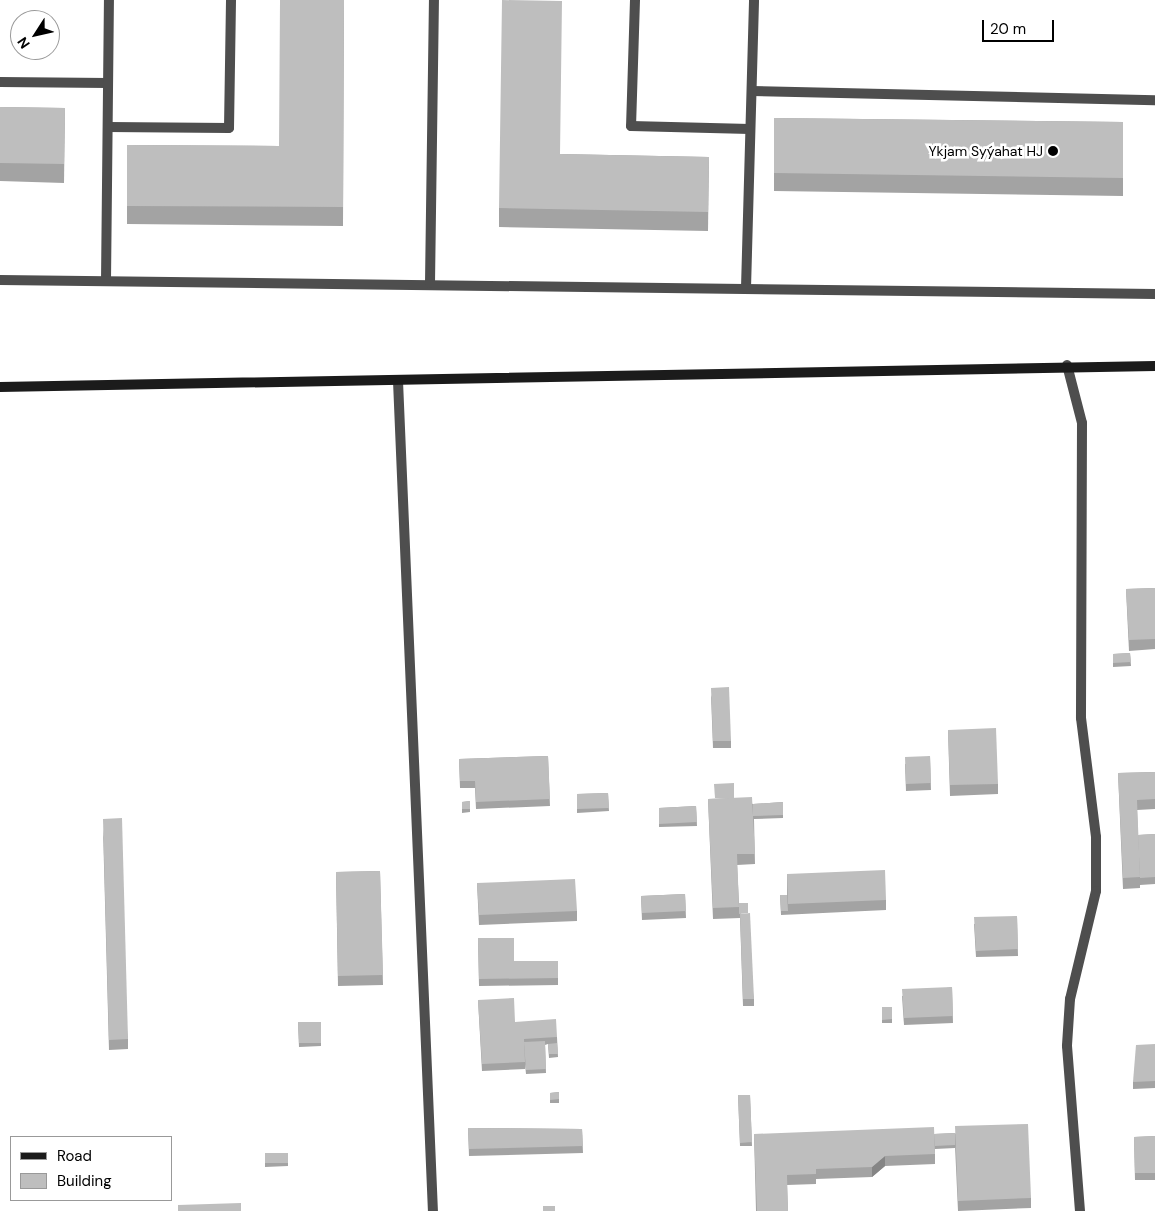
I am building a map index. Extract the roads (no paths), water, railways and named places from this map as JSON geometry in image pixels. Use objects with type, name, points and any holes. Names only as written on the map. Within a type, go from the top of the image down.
[{"type":"street","points":[[106,281],[109,0]]},
{"type":"street","points":[[108,128],[230,128],[231,0]]},
{"type":"street","points":[[430,283],[434,0]]},
{"type":"street","points":[[635,0],[632,126],[750,129]]},
{"type":"street","points":[[746,288],[754,0]]},
{"type":"street","points":[[0,82],[108,83]]},
{"type":"street","points":[[752,91],[1155,100]]},
{"type":"street","points":[[0,280],[430,283],[1155,294]]},
{"type":"street","points":[[0,387],[398,381],[1067,365],[1155,366]]},
{"type":"street","points":[[1067,365],[1082,423],[1081,718],[1096,837],[1096,891],[1070,998],[1067,1046],[1080,1211]]},
{"type":"street","points":[[398,381],[433,1211]]},
{"type":"place","name":"Ykjam Syýahat HJ","points":[[1053,151]]}]
